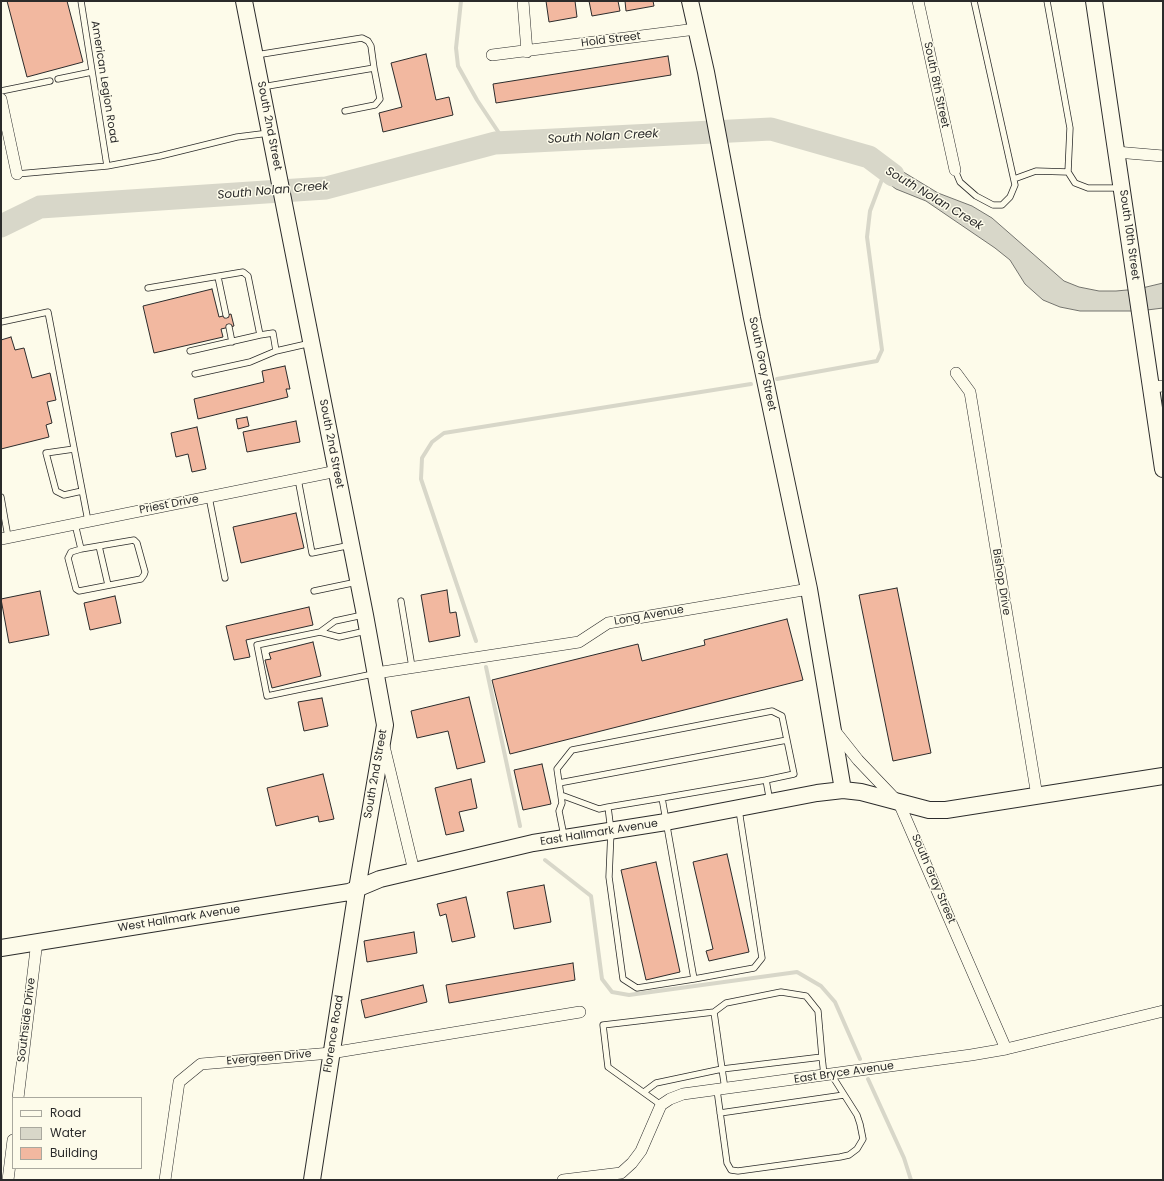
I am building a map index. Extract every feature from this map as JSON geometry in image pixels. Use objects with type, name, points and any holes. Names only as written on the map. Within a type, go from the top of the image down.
[{"type":"street","name":"South 2nd Street","points":[[244,1],[337,471],[385,725],[357,888]]},
{"type":"street","points":[[523,1],[527,52]]},
{"type":"street","name":"South Gray Street","points":[[690,1],[706,72],[752,318],[809,589],[844,790]]},
{"type":"street","name":"South 8th Street","points":[[918,1],[955,170]]},
{"type":"street","name":"South 10th Street","points":[[1094,1],[1142,326],[1157,387],[1163,469]]},
{"type":"street","name":"Hold Street","points":[[492,55],[527,52],[696,29]]},
{"type":"street","points":[[1,99],[17,174]]},
{"type":"street","points":[[1116,152],[1163,156]]},
{"type":"street","name":"Bishop Drive","points":[[956,373],[970,392],[1037,796]]},
{"type":"street","name":"Priest Drive","points":[[5,538],[337,471]]},
{"type":"street","name":"Long Avenue","points":[[376,674],[412,667],[579,642],[608,623],[809,589]]},
{"type":"street","name":"South Gray Street","points":[[833,727],[858,760],[900,803],[1006,1049]]},
{"type":"street","points":[[382,740],[414,871]]},
{"type":"street","points":[[1123,782],[1163,776]]},
{"type":"street","points":[[1123,782],[1163,786]]},
{"type":"street","name":"East Hallmark Avenue","points":[[357,888],[380,879],[533,843],[666,822],[817,793],[844,790],[861,792],[929,810],[946,810],[1123,782]]},
{"type":"street","name":"West Hallmark Avenue","points":[[1,948],[349,892],[357,888]]},
{"type":"street","name":"Florence Road","points":[[312,1180],[357,888]]},
{"type":"street","name":"Southside Drive","points":[[18,1097],[37,941]]},
{"type":"street","name":"Evergreen Drive","points":[[165,1180],[179,1082],[201,1064],[331,1053],[580,1012]]},
{"type":"street","name":"East Bryce Avenue","points":[[661,1105],[670,1099],[683,1094],[1006,1049],[1163,1012]]},
{"type":"street","points":[[563,1180],[621,1173],[632,1163],[641,1151],[661,1105]]},
{"type":"street","points":[[8,1180],[12,1148]]},
{"type":"street","points":[[621,1173],[630,1180]]},
{"type":"lane","name":"American Legion Road","points":[[81,1],[107,166]]},
{"type":"lane","points":[[955,170],[960,182],[976,196],[992,205],[1002,204],[1010,197],[1015,185],[974,1]]},
{"type":"lane","points":[[1047,1],[1070,128],[1068,172],[1075,183],[1088,188],[1122,188]]},
{"type":"lane","points":[[255,55],[362,38],[368,41],[371,46],[380,99],[375,105],[345,111]]},
{"type":"lane","points":[[262,87],[374,68]]},
{"type":"lane","points":[[58,79],[92,72]]},
{"type":"lane","points":[[1,92],[50,81]]},
{"type":"lane","points":[[17,174],[107,166],[160,156],[237,137],[271,133]]},
{"type":"lane","points":[[1014,179],[1036,171],[1068,172]]},
{"type":"lane","points":[[148,288],[244,272],[248,276],[260,335]]},
{"type":"lane","points":[[218,277],[226,315]]},
{"type":"lane","points":[[1,322],[48,312],[88,521]]},
{"type":"lane","points":[[229,327],[232,342]]},
{"type":"lane","points":[[190,351],[272,333],[276,351]]},
{"type":"lane","points":[[195,374],[250,362],[276,351],[312,343]]},
{"type":"lane","points":[[74,449],[46,453],[56,491],[64,495],[82,491]]},
{"type":"lane","points":[[298,479],[312,553],[351,545]]},
{"type":"lane","points":[[1,497],[5,538]]},
{"type":"lane","points":[[209,497],[225,578]]},
{"type":"lane","points":[[75,524],[81,549]]},
{"type":"lane","points":[[134,540],[137,543],[145,572],[141,579],[79,591],[74,586],[68,558],[71,552],[99,546],[134,540]]},
{"type":"lane","points":[[99,546],[108,585]]},
{"type":"lane","points":[[314,591],[358,581]]},
{"type":"lane","points":[[401,601],[412,667]]},
{"type":"lane","points":[[365,615],[335,621],[320,632],[257,645],[267,696],[376,674]]},
{"type":"lane","points":[[320,632],[339,637],[368,631]]},
{"type":"lane","points":[[561,795],[599,809],[794,774],[782,716],[772,711],[572,750],[557,769],[562,803],[559,811],[565,838]]},
{"type":"lane","points":[[560,783],[787,740]]},
{"type":"lane","points":[[766,780],[770,802]]},
{"type":"lane","points":[[662,798],[694,979]]},
{"type":"lane","points":[[608,807],[611,831],[609,877],[623,979],[637,988],[754,968],[762,958],[739,808]]},
{"type":"lane","points":[[661,1105],[608,1067],[603,1025],[714,1012],[726,1003],[781,992],[806,996],[818,1011],[822,1057],[827,1075],[844,1095],[857,1115],[863,1139],[857,1149],[849,1155],[733,1171],[727,1163],[720,1113],[722,1069],[714,1012]]},
{"type":"lane","points":[[644,1092],[656,1083],[722,1069],[822,1057]]},
{"type":"lane","points":[[720,1113],[844,1095]]},
{"type":"water","points":[[869,157],[882,159],[938,193],[972,206],[992,218],[1064,281],[1079,287],[1099,291],[1138,289],[1163,283],[1163,308],[1139,311],[1080,311],[1060,307],[1043,300],[1025,284],[1010,260],[926,201],[896,189],[876,174]]},
{"type":"building","points":[[7,1],[67,1],[83,62],[27,77]]},
{"type":"building","points":[[546,1],[575,1],[577,17],[549,22]]},
{"type":"building","points":[[589,1],[618,1],[620,11],[592,16]]},
{"type":"building","points":[[625,1],[653,1],[654,6],[626,11]]},
{"type":"building","points":[[426,54],[436,100],[449,97],[453,115],[383,132],[379,113],[402,107],[391,63]]},
{"type":"building","points":[[668,56],[671,75],[496,103],[493,84]]},
{"type":"building","points":[[212,289],[219,317],[231,314],[234,326],[221,329],[223,337],[154,353],[143,306]]},
{"type":"building","points":[[11,337],[15,350],[24,348],[32,378],[50,373],[56,400],[47,402],[52,423],[46,425],[49,437],[1,449],[1,340]]},
{"type":"building","points":[[285,366],[290,389],[286,389],[288,397],[198,419],[194,399],[264,382],[262,371]]},
{"type":"building","points":[[247,417],[249,426],[238,429],[236,419]]},
{"type":"building","points":[[296,421],[300,442],[247,452],[243,432]]},
{"type":"building","points":[[197,427],[206,469],[192,472],[188,454],[176,457],[171,433]]},
{"type":"building","points":[[296,513],[304,548],[241,563],[233,527]]},
{"type":"building","points":[[897,588],[931,753],[893,761],[859,595]]},
{"type":"building","points":[[447,590],[450,613],[456,612],[460,636],[429,642],[421,595]]},
{"type":"building","points":[[40,591],[49,635],[9,643],[1,599]]},
{"type":"building","points":[[115,596],[121,623],[90,630],[84,603]]},
{"type":"building","points":[[309,607],[313,625],[246,640],[250,657],[234,660],[226,626]]},
{"type":"building","points":[[787,619],[803,680],[510,754],[492,680],[638,644],[642,661],[705,645],[704,640]]},
{"type":"building","points":[[313,642],[321,676],[272,688],[265,660],[271,659],[269,653]]},
{"type":"building","points":[[469,697],[485,762],[457,769],[448,731],[417,738],[411,711]]},
{"type":"building","points":[[322,698],[328,726],[304,731],[298,702]]},
{"type":"building","points":[[542,764],[551,804],[523,810],[514,770]]},
{"type":"building","points":[[323,774],[334,819],[319,822],[318,816],[276,826],[267,788]]},
{"type":"building","points":[[471,779],[477,808],[459,812],[464,831],[446,835],[435,788]]},
{"type":"building","points":[[727,854],[749,952],[709,961],[706,951],[713,949],[693,862]]},
{"type":"building","points":[[656,862],[680,972],[646,980],[621,870]]},
{"type":"building","points":[[544,885],[551,922],[514,929],[507,892]]},
{"type":"building","points":[[466,897],[475,937],[452,942],[446,914],[440,916],[437,904]]},
{"type":"building","points":[[414,932],[417,953],[367,962],[364,941]]},
{"type":"building","points":[[573,963],[575,980],[449,1003],[446,985]]},
{"type":"building","points":[[423,985],[427,1002],[365,1018],[361,1000]]},
{"type":"waterway","points":[[461,1],[456,48],[458,66],[477,100],[505,142]]},
{"type":"waterway","name":"South Nolan Creek","points":[[1,226],[40,207],[326,188],[495,143],[771,129],[869,157],[893,175]]},
{"type":"waterway","points":[[777,379],[877,361],[882,350],[867,237],[870,211],[884,174]]},
{"type":"waterway","points":[[476,641],[421,479],[422,458],[432,442],[444,433],[751,384]]},
{"type":"waterway","points":[[486,667],[520,826]]},
{"type":"waterway","points":[[545,860],[591,896],[602,979],[612,992],[629,995],[797,972],[821,986],[835,1002],[860,1059]]},
{"type":"waterway","points":[[868,1079],[904,1158],[911,1180]]}]
